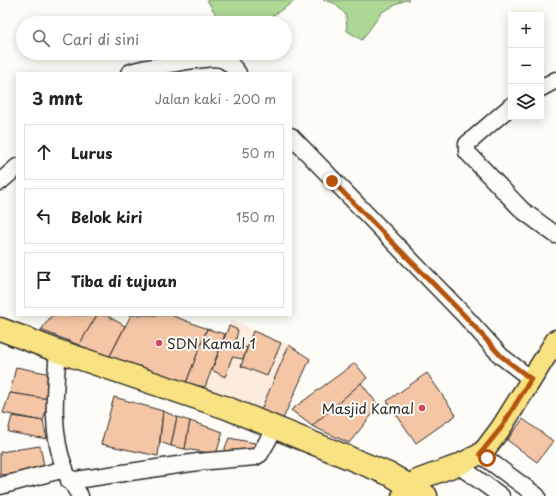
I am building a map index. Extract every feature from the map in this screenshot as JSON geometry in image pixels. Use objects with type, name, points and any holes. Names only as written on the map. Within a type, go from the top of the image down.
[{"type":"highway","points":[[0,329],[58,351],[227,408],[378,470],[409,494]]},
{"type":"main road","points":[[409,494],[425,476],[458,465],[480,454],[501,428],[556,340]]},
{"type":"street","points":[[132,72],[149,67],[196,60]]},
{"type":"street","points":[[224,60],[232,65],[237,72]]},
{"type":"street","points":[[544,86],[556,80]]},
{"type":"street","points":[[508,109],[467,144],[467,152],[522,210],[556,235]]},
{"type":"street","points":[[292,137],[464,315],[501,356],[531,379]]},
{"type":"street","points":[[0,182],[16,168]]},
{"type":"street","points":[[58,351],[55,396],[57,433],[67,475],[80,496]]},
{"type":"street","points":[[0,486],[67,475],[255,457],[260,454],[275,428]]},
{"type":"street","points":[[480,454],[537,496]]},
{"type":"street","points":[[458,465],[501,496]]},
{"type":"shaded area","points":[[231,320],[289,345],[260,412],[205,387]]},
{"type":"green space","points":[[207,0],[296,0],[272,16],[217,16]]},
{"type":"green space","points":[[323,0],[405,0],[382,12],[362,40],[347,31],[346,15],[334,3]]},
{"type":"building","points":[[51,316],[96,316],[79,345],[41,330]]},
{"type":"building","points":[[96,316],[108,316],[125,326],[109,358],[79,345]]},
{"type":"building","name":"SDN Kamal 1","points":[[130,316],[174,316],[207,329],[186,383],[109,358]]},
{"type":"building","points":[[229,326],[238,330],[235,343],[247,348],[243,359],[232,357],[225,377],[212,370]]},
{"type":"building","points":[[207,329],[225,334],[205,387],[186,383]]},
{"type":"building","points":[[253,331],[281,343],[267,376],[241,366]]},
{"type":"building","points":[[289,345],[310,359],[282,421],[260,412]]},
{"type":"building","points":[[355,363],[367,378],[312,426],[291,410]]},
{"type":"building","points":[[16,367],[51,374],[49,399],[10,393]]},
{"type":"building","name":"Masjid Kamal","points":[[427,373],[456,415],[416,443],[387,401]]},
{"type":"building","points":[[361,383],[379,406],[349,443],[312,426]]},
{"type":"building","points":[[10,393],[49,399],[43,421],[3,413]]},
{"type":"building","points":[[114,397],[163,411],[158,456],[101,444]]},
{"type":"building","points":[[163,411],[177,417],[171,446],[160,442]]},
{"type":"building","points":[[12,416],[43,421],[47,439],[8,432]]},
{"type":"building","points":[[177,417],[190,421],[185,449],[171,446]]},
{"type":"building","points":[[523,419],[553,441],[537,462],[507,440]]},
{"type":"building","points":[[190,421],[223,432],[216,454],[185,449]]},
{"type":"building","points":[[229,438],[255,443],[254,449],[223,453]]},
{"type":"building","points":[[40,446],[45,470],[0,475],[0,452]]},
{"type":"place","name":"SDN Kamal 1","points":[[159,343]]},
{"type":"place","name":"Masjid Kamal","points":[[422,408]]},
{"type":"route","points":[[332,181],[464,315],[501,356],[531,379],[501,428],[480,454],[487,458]]}]
